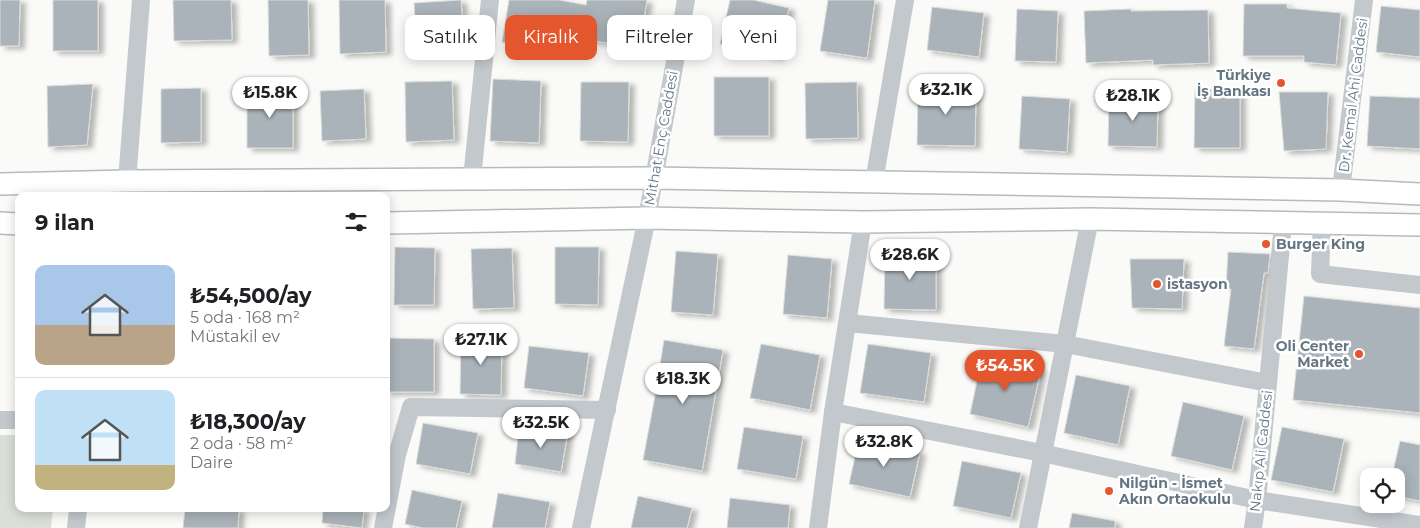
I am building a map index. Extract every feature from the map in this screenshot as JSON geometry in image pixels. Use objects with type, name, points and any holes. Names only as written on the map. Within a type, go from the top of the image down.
[{"type":"main road","points":[[0,184],[127,181],[654,178],[1342,190],[1420,194]]},
{"type":"main road","points":[[390,224],[647,218],[862,222],[1090,219],[1420,225]]},
{"type":"main road","points":[[0,223],[15,224]]},
{"type":"street","points":[[127,181],[141,0]]},
{"type":"street","points":[[472,179],[490,0]]},
{"type":"street","name":"Mithat Enç Caddesi","points":[[581,528],[647,218],[686,0]]},
{"type":"street","points":[[874,182],[906,0]]},
{"type":"street","name":"Dr. Kemal Ahi Caddesi","points":[[1342,190],[1364,0]]},
{"type":"street","points":[[1028,528],[1090,219]]},
{"type":"street","points":[[818,528],[833,412],[862,222]]},
{"type":"street","name":"Nakıp Ali Caddesi","points":[[1253,528],[1283,224]]},
{"type":"street","points":[[1322,224],[1320,274],[1420,285]]},
{"type":"street","points":[[848,323],[1065,344],[1268,383]]},
{"type":"street","points":[[390,470],[392,454],[411,407],[607,410]]},
{"type":"street","points":[[833,412],[1042,453],[1257,500],[1420,525]]},
{"type":"street","points":[[0,420],[15,420]]},
{"type":"street","points":[[76,528],[78,512]]},
{"type":"street","points":[[383,528],[385,512]]},
{"type":"shaded area","points":[[0,435],[15,435],[15,512],[53,512],[51,528],[0,528]]},
{"type":"building","points":[[0,0],[20,0],[19,46],[0,46]]},
{"type":"building","points":[[53,0],[98,0],[98,51],[53,51]]},
{"type":"building","points":[[173,0],[231,0],[232,40],[174,41]]},
{"type":"building","points":[[268,0],[308,0],[309,55],[269,56]]},
{"type":"building","points":[[339,0],[385,0],[386,52],[340,54]]},
{"type":"building","points":[[461,0],[462,15],[415,15],[414,3]]},
{"type":"building","points":[[509,0],[559,0],[586,5],[587,0],[647,0],[644,15],[607,15],[607,43],[597,41],[597,15],[506,15]]},
{"type":"building","points":[[730,0],[753,0],[789,8],[787,15],[727,15]]},
{"type":"building","points":[[828,0],[875,0],[867,58],[820,51]]},
{"type":"building","points":[[1244,4],[1287,4],[1287,8],[1341,13],[1336,65],[1304,62],[1304,56],[1243,56]]},
{"type":"building","points":[[1381,6],[1420,10],[1420,57],[1376,52]]},
{"type":"building","points":[[932,7],[984,13],[979,57],[927,50]]},
{"type":"building","points":[[1017,9],[1058,11],[1056,62],[1015,61]]},
{"type":"building","points":[[1131,9],[1131,11],[1208,10],[1209,63],[1153,65],[1153,60],[1086,63],[1084,11]]},
{"type":"building","points":[[505,24],[505,43],[502,42]]},
{"type":"building","points":[[714,77],[769,77],[769,136],[714,136]]},
{"type":"building","points":[[493,79],[541,81],[539,143],[490,141]]},
{"type":"building","points":[[452,81],[454,140],[406,142],[405,82]]},
{"type":"building","points":[[581,82],[629,82],[628,142],[580,141]]},
{"type":"building","points":[[857,82],[858,138],[806,139],[805,83]]},
{"type":"building","points":[[93,84],[87,145],[48,147],[47,86]]},
{"type":"building","points":[[918,87],[976,88],[975,146],[917,145]]},
{"type":"building","points":[[201,88],[201,142],[161,143],[161,89]]},
{"type":"building","points":[[364,89],[366,139],[322,141],[320,91]]},
{"type":"building","points":[[1195,89],[1240,89],[1240,148],[1194,148]]},
{"type":"building","points":[[247,90],[293,90],[293,148],[247,148]]},
{"type":"building","points":[[1279,92],[1328,92],[1326,149],[1284,151]]},
{"type":"building","points":[[1022,96],[1070,99],[1067,152],[1019,149]]},
{"type":"building","points":[[1370,96],[1420,98],[1420,149],[1367,146]]},
{"type":"building","points":[[1109,98],[1158,98],[1157,147],[1108,146]]},
{"type":"building","points":[[395,247],[435,248],[434,305],[394,305]]},
{"type":"building","points":[[555,247],[599,247],[598,305],[555,304]]},
{"type":"building","points":[[512,248],[514,308],[473,309],[471,249]]},
{"type":"building","points":[[676,251],[718,254],[713,315],[671,312]]},
{"type":"building","points":[[885,252],[936,253],[936,310],[884,309]]},
{"type":"building","points":[[1228,252],[1270,254],[1268,273],[1264,273],[1254,349],[1224,346],[1231,289],[1226,289]]},
{"type":"building","points":[[788,255],[832,259],[827,318],[783,314]]},
{"type":"building","points":[[1130,259],[1184,259],[1182,309],[1132,308]]},
{"type":"building","name":"Oli Center Market","points":[[1304,296],[1420,308],[1420,413],[1293,400]]},
{"type":"building","points":[[390,338],[434,339],[434,392],[390,392]]},
{"type":"building","points":[[461,338],[502,338],[501,395],[460,394]]},
{"type":"building","points":[[664,340],[723,350],[702,471],[643,460]]},
{"type":"building","points":[[761,344],[820,355],[810,410],[750,398]]},
{"type":"building","points":[[868,344],[931,353],[924,402],[860,393]]},
{"type":"building","points":[[529,346],[589,353],[583,396],[524,388]]},
{"type":"building","points":[[982,358],[1041,370],[1028,427],[970,414]]},
{"type":"building","points":[[1076,375],[1130,386],[1118,445],[1064,433]]},
{"type":"building","points":[[1183,402],[1244,416],[1232,470],[1171,456]]},
{"type":"building","points":[[423,423],[478,433],[470,474],[416,464]]},
{"type":"building","points":[[744,427],[803,436],[796,479],[737,469]]},
{"type":"building","points":[[1282,427],[1344,439],[1333,492],[1271,480]]},
{"type":"building","points":[[519,428],[568,431],[561,472],[515,464]]},
{"type":"building","points":[[859,439],[920,452],[910,497],[849,484]]},
{"type":"building","points":[[1400,441],[1420,445],[1420,501],[1405,498],[1405,468],[1394,468]]},
{"type":"building","points":[[962,461],[1021,473],[1011,518],[953,506]]},
{"type":"building","points":[[412,490],[462,501],[456,528],[423,528],[405,524]]},
{"type":"building","points":[[498,493],[550,502],[545,528],[492,528]]},
{"type":"building","points":[[638,496],[692,508],[687,528],[631,528]]},
{"type":"building","points":[[730,498],[790,505],[788,528],[727,528]]},
{"type":"building","points":[[185,512],[239,512],[238,528],[183,528]]},
{"type":"building","points":[[323,512],[364,512],[362,528],[322,523]]},
{"type":"building","points":[[1072,513],[1115,521],[1115,528],[1069,528]]},
{"type":"place","name":"Türkiye İş Bankası","points":[[1281,83]]},
{"type":"place","name":"Burger King","points":[[1266,244]]},
{"type":"place","name":"istasyon","points":[[1157,284]]},
{"type":"place","name":"Oli Center Market","points":[[1359,354]]},
{"type":"place","name":"Nilgün - İsmet Akın Ortaokulu","points":[[1109,491]]}]
